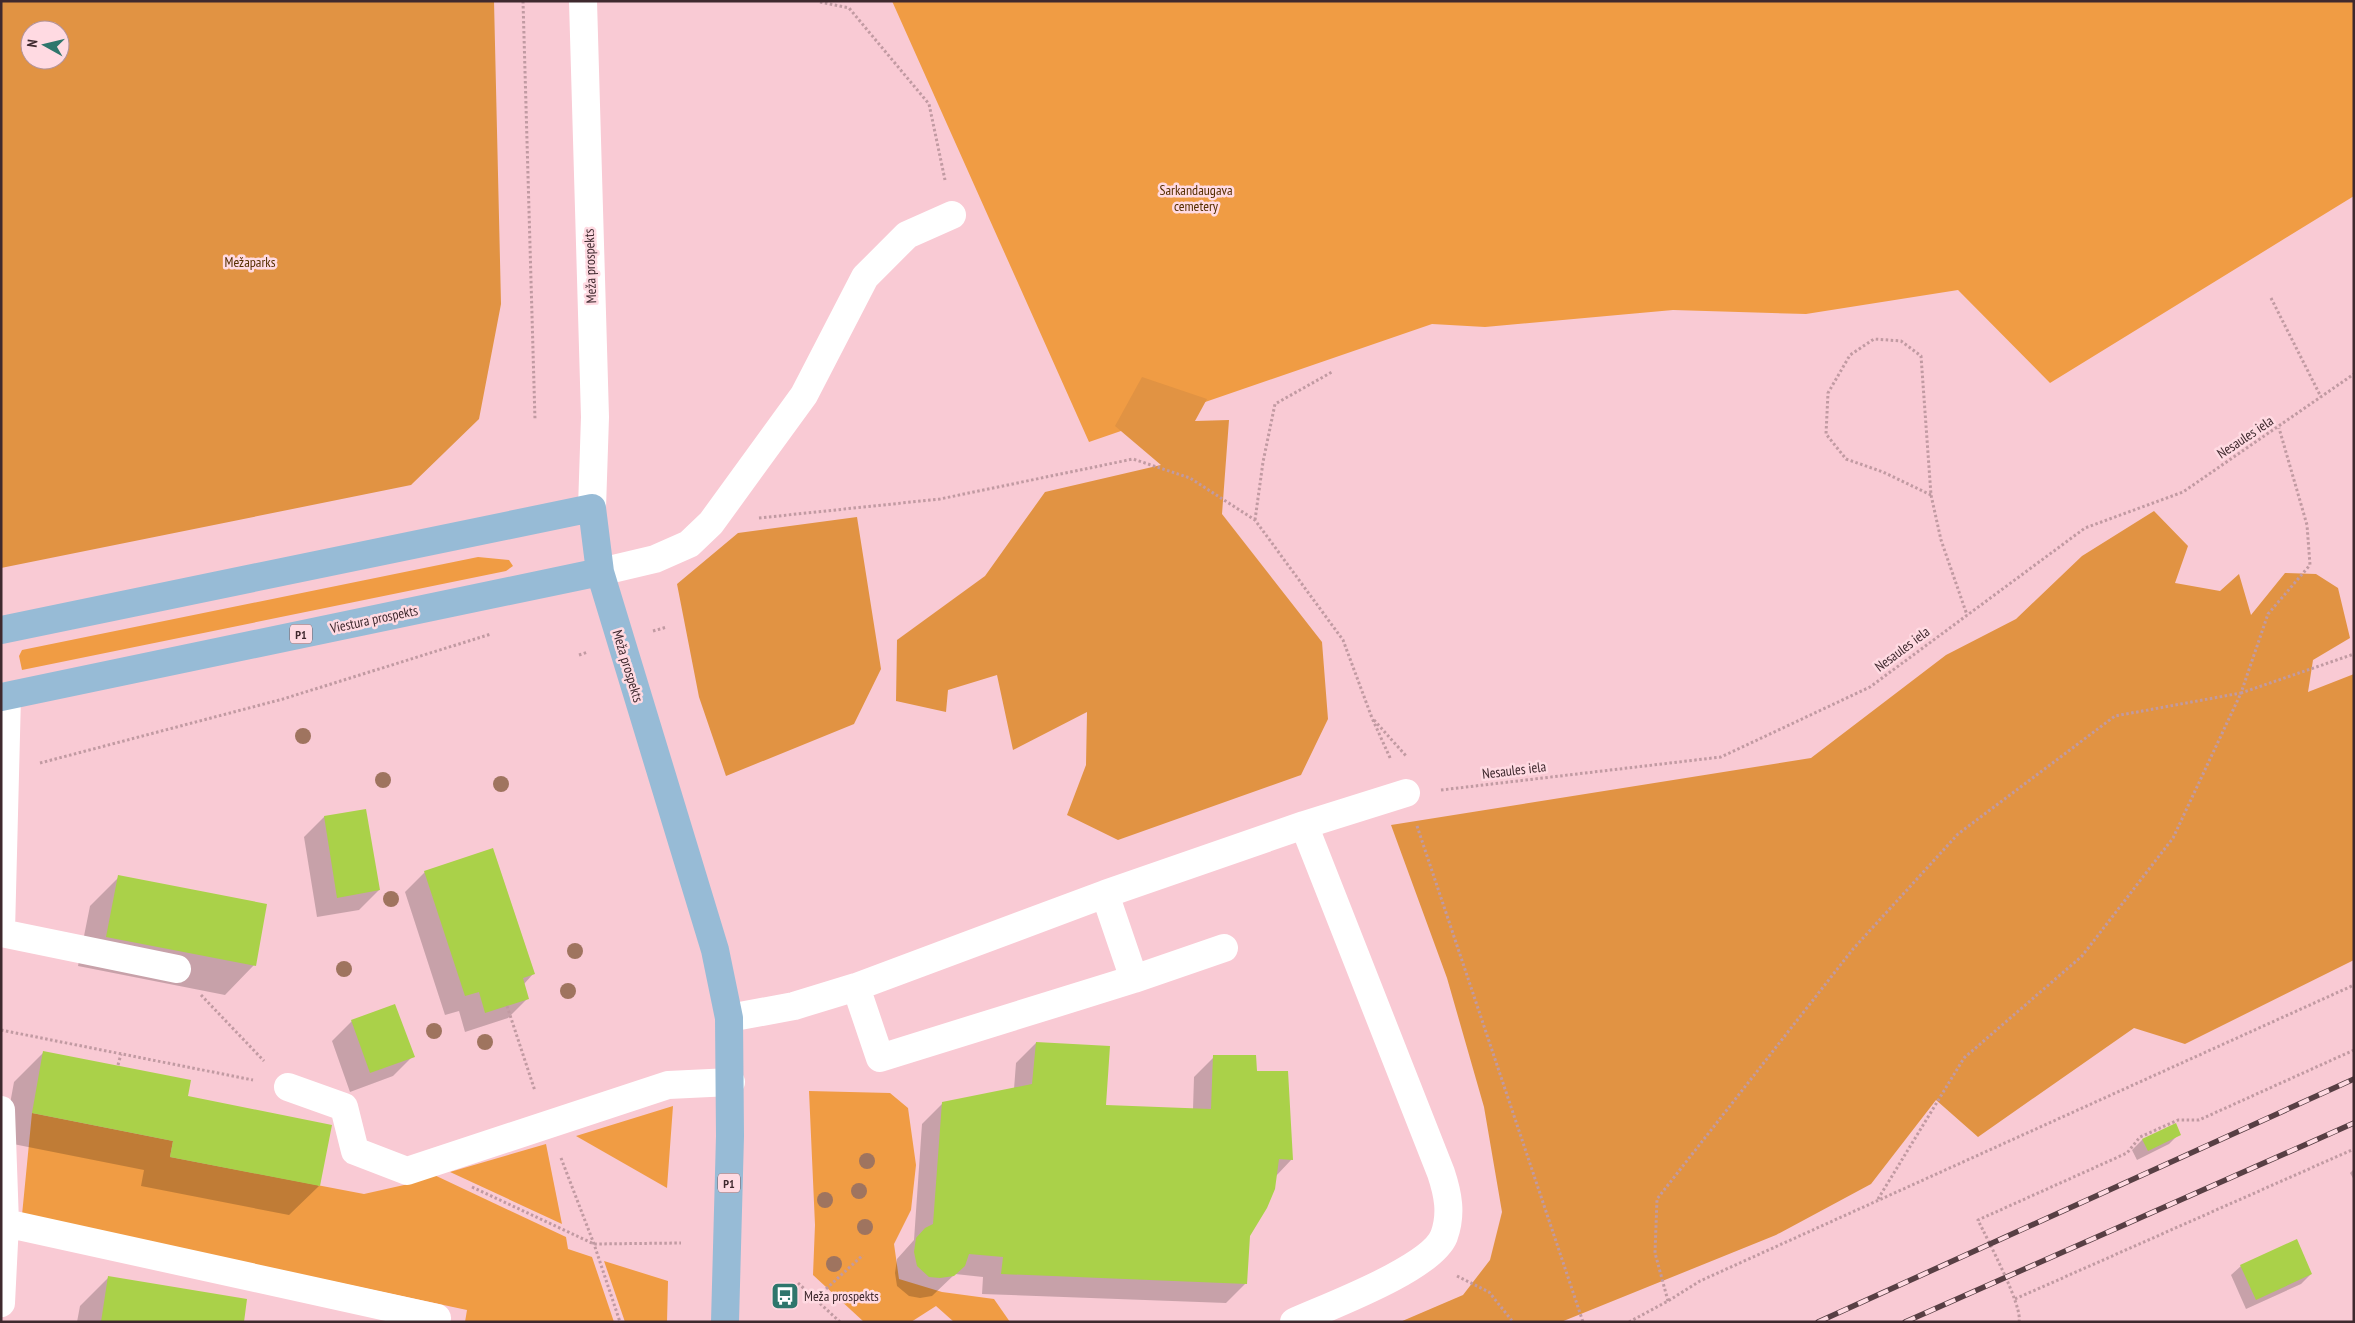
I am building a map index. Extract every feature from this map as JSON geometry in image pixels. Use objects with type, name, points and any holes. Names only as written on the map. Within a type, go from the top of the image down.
[{"type":"main road","name":"Meža prospekts","points":[[592,508],[600,572],[715,950],[729,1018],[731,1082],[725,1322]]},
{"type":"main road","points":[[1,630],[592,508]]},
{"type":"main road","name":"Viestura prospekts","points":[[4,696],[600,572]]},
{"type":"street","name":"Meža prospekts","points":[[583,1],[594,417],[592,508]]},
{"type":"street","points":[[600,572],[655,559],[689,544],[712,523],[804,395],[865,277],[907,235],[952,215]]},
{"type":"street","points":[[4,696],[1,932],[176,968]]},
{"type":"street","points":[[729,1018],[794,1006],[856,987],[1106,894],[1304,825],[1406,793]]},
{"type":"street","points":[[1294,1322],[1382,1283],[1420,1262],[1443,1237],[1449,1209],[1441,1173],[1304,825]]},
{"type":"street","points":[[1106,894],[1134,979]]},
{"type":"street","points":[[856,987],[880,1058],[1134,979],[1224,948]]},
{"type":"street","points":[[288,1087],[344,1107],[355,1151],[407,1171],[668,1085],[731,1082]]},
{"type":"street","points":[[1,1110],[5,1223],[1,1303]]},
{"type":"street","points":[[5,1223],[437,1318],[436,1322]]},
{"type":"path","points":[[523,1],[535,420]]},
{"type":"path","points":[[820,2],[850,8],[929,104],[952,215]]},
{"type":"path","points":[[2271,298],[2321,397]]},
{"type":"path","points":[[1931,495],[1883,472],[1846,459],[1826,434],[1828,393],[1850,355],[1874,339],[1901,340],[1921,356],[1931,495],[1941,540],[1966,615]]},
{"type":"path","points":[[1255,520],[1274,404],[1332,372]]},
{"type":"path","name":"Nesaules iela","points":[[1406,793],[1721,757],[1870,687],[2085,528],[2183,492],[2279,428],[2354,374]]},
{"type":"path","points":[[1878,1200],[1964,1058],[2082,956],[2173,838],[2242,693],[2268,614],[2310,565],[2307,525],[2279,428]]},
{"type":"path","points":[[712,523],[940,500],[1133,460],[1190,478],[1255,520],[1343,640],[1372,718],[1406,793],[1583,1322]]},
{"type":"path","points":[[4,772],[283,699],[497,632]]},
{"type":"path","points":[[1668,1301],[1654,1253],[1657,1199],[1853,949],[1958,834],[2115,716],[2242,693],[2354,654]]},
{"type":"path","points":[[1372,718],[1411,762]]},
{"type":"path","points":[[176,968],[288,1087]]},
{"type":"path","points":[[1629,1322],[1700,1281],[2354,985]]},
{"type":"path","points":[[507,1006],[532,1083],[594,1244],[620,1322]]},
{"type":"path","points":[[1,1030],[288,1087]]},
{"type":"path","points":[[2019,1322],[2020,1318],[2015,1299],[1978,1220],[2127,1153],[2140,1137],[2178,1120],[2199,1120],[2354,1050]]},
{"type":"path","points":[[118,1066],[121,1054]]},
{"type":"path","points":[[2015,1299],[2354,1149]]},
{"type":"path","points":[[424,1165],[594,1244],[682,1243]]},
{"type":"path","points":[[815,1299],[863,1255]]},
{"type":"path","points":[[1457,1276],[1489,1292],[1513,1322]]},
{"type":"path","points":[[798,1283],[840,1322]]},
{"type":"green space","name":"Mežaparks","points":[[1,1],[494,1],[501,304],[479,419],[411,485],[1,568]]},
{"type":"green space","name":"Sarkandaugava cemetery","points":[[892,1],[2354,1],[2354,196],[2050,383],[1958,290],[1806,314],[1673,310],[1485,327],[1432,324],[1089,442]]},
{"type":"green space","points":[[1142,377],[1207,399],[1195,421],[1229,420],[1222,514],[1322,642],[1328,719],[1301,775],[1118,840],[1067,815],[1086,765],[1087,712],[1013,750],[997,675],[948,690],[946,712],[896,701],[897,640],[985,576],[1045,492],[1161,465],[1115,426]]},
{"type":"green space","points":[[2154,511],[2188,546],[2175,583],[2220,591],[2239,574],[2251,615],[2285,573],[2316,574],[2338,588],[2350,638],[2313,660],[2308,692],[2354,674],[2354,960],[2185,1044],[2134,1028],[1978,1137],[1936,1100],[1871,1184],[1776,1235],[1561,1322],[1400,1322],[1463,1295],[1490,1260],[1502,1212],[1484,1107],[1447,978],[1391,825],[1811,758],[1946,655],[2016,619],[2082,556]]},
{"type":"green space","points":[[857,517],[881,669],[854,724],[726,776],[699,697],[677,584],[738,533]]},
{"type":"green space","points":[[478,557],[509,560],[513,566],[506,571],[22,670],[19,656],[22,650]]},
{"type":"green space","points":[[809,1091],[890,1093],[908,1108],[916,1165],[911,1210],[894,1244],[899,1279],[942,1292],[994,1299],[1010,1322],[954,1322],[936,1306],[911,1322],[864,1322],[813,1275],[815,1225]]},
{"type":"green space","points":[[673,1106],[667,1188],[576,1136]]},
{"type":"green space","points":[[32,1113],[173,1141],[170,1157],[364,1194],[404,1185],[430,1173],[566,1237],[568,1249],[592,1257],[614,1322],[465,1322],[467,1310],[22,1215]]},
{"type":"green space","points":[[546,1144],[562,1224],[450,1172]]},
{"type":"green space","points":[[604,1261],[668,1281],[667,1322],[625,1322]]},
{"type":"building","points":[[366,809],[380,890],[337,898],[324,816]]},
{"type":"building","points":[[493,848],[535,974],[523,978],[529,999],[485,1013],[479,992],[465,996],[424,871]]},
{"type":"building","points":[[118,875],[267,904],[256,966],[106,937]]},
{"type":"building","points":[[395,1004],[415,1057],[370,1073],[351,1020]]},
{"type":"building","points":[[1036,1042],[1110,1046],[1106,1105],[1211,1109],[1213,1055],[1256,1055],[1257,1071],[1288,1071],[1293,1160],[1279,1159],[1275,1189],[1267,1208],[1250,1236],[1247,1284],[1001,1274],[1003,1257],[969,1254],[965,1266],[954,1276],[929,1277],[917,1266],[914,1252],[916,1238],[925,1228],[933,1224],[942,1102],[1032,1084]]},
{"type":"building","points":[[43,1051],[191,1080],[188,1096],[332,1125],[320,1186],[170,1157],[173,1141],[32,1113]]},
{"type":"building","points":[[2176,1123],[2181,1135],[2148,1151],[2142,1139]]},
{"type":"building","points":[[2297,1239],[2312,1274],[2256,1300],[2240,1265]]},
{"type":"building","points":[[108,1276],[247,1299],[244,1322],[101,1322]]},
{"type":"railway","points":[[1818,1322],[2354,1079]]},
{"type":"railway","points":[[1905,1322],[2354,1123]]},
{"type":"place","name":"Meža prospekts","points":[[785,1296]]}]
